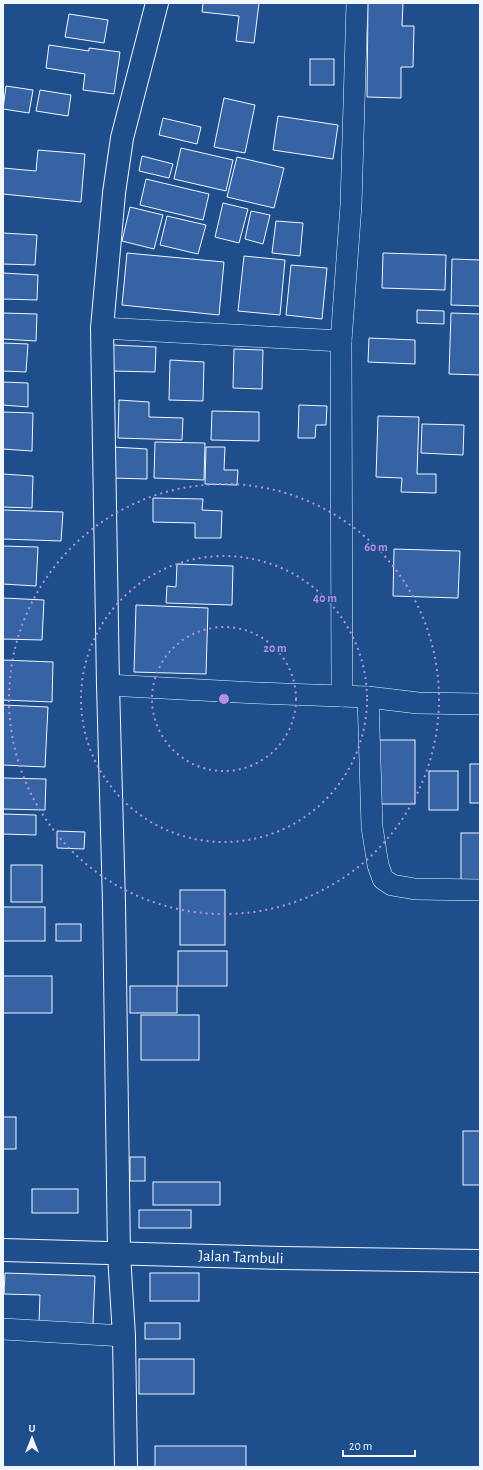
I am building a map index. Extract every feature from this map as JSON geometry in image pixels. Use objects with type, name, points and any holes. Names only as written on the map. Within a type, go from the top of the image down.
[{"type":"main road","points":[[126,1467],[124,1336],[119,1254],[113,829],[108,686],[102,328],[114,193],[122,138],[157,3]]},
{"type":"main road","name":"Jalan Tambuli","points":[[3,1250],[282,1258],[480,1261]]},
{"type":"street","points":[[342,696],[341,341],[351,198],[357,3]]},
{"type":"street","points":[[102,328],[341,341]]},
{"type":"street","points":[[108,686],[368,697],[418,703],[480,704]]},
{"type":"street","points":[[368,697],[372,827],[376,859],[383,879],[392,885],[415,889],[480,890]]},
{"type":"street","points":[[3,1328],[124,1336]]},
{"type":"building","points":[[203,3],[259,3],[254,43],[236,41],[239,16],[202,12]]},
{"type":"building","points":[[368,3],[403,3],[402,26],[414,26],[413,67],[401,67],[401,98],[367,97]]},
{"type":"building","points":[[69,14],[108,20],[104,43],[65,37]]},
{"type":"building","points":[[49,45],[89,51],[89,48],[120,52],[114,94],[83,90],[85,74],[46,68]]},
{"type":"building","points":[[310,59],[334,59],[334,85],[310,85]]},
{"type":"building","points":[[6,86],[33,90],[29,113],[3,109]]},
{"type":"building","points":[[40,90],[71,95],[68,116],[36,111]]},
{"type":"building","points":[[224,98],[255,105],[245,153],[214,147]]},
{"type":"building","points":[[278,116],[338,125],[333,159],[273,150]]},
{"type":"building","points":[[163,118],[201,127],[197,144],[159,135]]},
{"type":"building","points":[[181,148],[233,160],[226,191],[174,179]]},
{"type":"building","points":[[38,150],[85,154],[81,202],[3,194],[3,168],[36,171]]},
{"type":"building","points":[[142,156],[173,164],[169,178],[139,171]]},
{"type":"building","points":[[237,157],[284,168],[274,208],[227,197]]},
{"type":"building","points":[[146,179],[209,194],[203,220],[140,205]]},
{"type":"building","points":[[223,203],[248,209],[239,243],[215,237]]},
{"type":"building","points":[[130,207],[163,215],[154,249],[122,241]]},
{"type":"building","points":[[251,211],[270,215],[263,244],[245,239]]},
{"type":"building","points":[[167,216],[206,225],[198,254],[160,245]]},
{"type":"building","points":[[276,221],[303,223],[300,256],[272,253]]},
{"type":"building","points":[[3,233],[37,235],[35,265],[3,264]]},
{"type":"building","points":[[127,253],[224,262],[219,315],[122,305]]},
{"type":"building","points":[[383,253],[446,255],[445,290],[382,288]]},
{"type":"building","points":[[244,256],[285,260],[280,315],[238,311]]},
{"type":"building","points":[[452,259],[480,260],[480,306],[451,305]]},
{"type":"building","points":[[291,265],[327,268],[322,319],[286,315]]},
{"type":"building","points":[[3,273],[38,275],[37,300],[3,299]]},
{"type":"building","points":[[417,310],[444,311],[444,324],[417,323]]},
{"type":"building","points":[[3,313],[37,314],[36,341],[3,339]]},
{"type":"building","points":[[451,313],[480,314],[480,375],[449,374]]},
{"type":"building","points":[[369,338],[415,340],[415,364],[368,362]]},
{"type":"building","points":[[3,343],[28,344],[26,372],[3,371]]},
{"type":"building","points":[[112,345],[156,347],[155,372],[112,371]]},
{"type":"building","points":[[234,349],[263,350],[262,389],[233,388]]},
{"type":"building","points":[[170,360],[204,362],[203,401],[169,400]]},
{"type":"building","points":[[3,382],[28,383],[28,407],[3,405]]},
{"type":"building","points":[[119,400],[149,402],[149,417],[183,418],[182,440],[118,438]]},
{"type":"building","points":[[299,405],[327,406],[326,425],[316,425],[315,438],[298,438]]},
{"type":"building","points":[[212,411],[259,412],[259,441],[211,440]]},
{"type":"building","points":[[3,412],[33,413],[32,451],[3,449]]},
{"type":"building","points":[[378,416],[419,417],[417,474],[436,474],[436,493],[401,492],[402,478],[376,477]]},
{"type":"building","points":[[422,424],[464,425],[463,455],[421,453]]},
{"type":"building","points":[[155,442],[205,443],[204,480],[154,478]]},
{"type":"building","points":[[113,447],[147,449],[147,479],[112,478]]},
{"type":"building","points":[[206,447],[225,447],[224,470],[238,470],[237,485],[205,484]]},
{"type":"building","points":[[3,474],[33,476],[32,508],[3,507]]},
{"type":"building","points":[[153,498],[203,499],[202,510],[222,511],[221,538],[195,538],[195,523],[153,522]]},
{"type":"building","points":[[3,510],[63,512],[61,541],[3,539]]},
{"type":"building","points":[[3,546],[38,547],[36,586],[3,584]]},
{"type":"building","points":[[394,549],[460,551],[458,598],[393,596]]},
{"type":"building","points":[[177,564],[233,566],[232,605],[166,603],[167,586],[176,587]]},
{"type":"building","points":[[3,598],[44,600],[42,640],[3,639]]},
{"type":"building","points":[[136,605],[208,608],[206,674],[134,672]]},
{"type":"building","points":[[3,660],[53,662],[52,702],[3,700]]},
{"type":"building","points":[[3,705],[48,707],[45,767],[3,765]]},
{"type":"building","points":[[378,740],[415,740],[415,804],[378,804]]},
{"type":"building","points":[[470,764],[480,764],[480,803],[470,803]]},
{"type":"building","points":[[429,771],[458,771],[458,810],[429,810]]},
{"type":"building","points":[[3,778],[46,779],[45,810],[3,809]]},
{"type":"building","points":[[3,814],[36,815],[36,835],[3,834]]},
{"type":"building","points":[[57,831],[85,832],[84,849],[57,848]]},
{"type":"building","points":[[461,833],[480,833],[480,888],[461,888]]},
{"type":"building","points":[[11,865],[42,865],[42,902],[11,902]]},
{"type":"building","points":[[180,890],[225,890],[225,945],[180,945]]},
{"type":"building","points":[[3,907],[45,907],[45,941],[3,941]]},
{"type":"building","points":[[56,924],[81,924],[81,941],[56,941]]},
{"type":"building","points":[[178,951],[227,951],[227,986],[178,986]]},
{"type":"building","points":[[3,976],[52,976],[52,1013],[3,1013]]},
{"type":"building","points":[[130,986],[177,986],[177,1013],[130,1013]]},
{"type":"building","points":[[141,1015],[199,1015],[199,1060],[141,1060]]},
{"type":"building","points":[[3,1117],[16,1117],[16,1149],[3,1149]]},
{"type":"building","points":[[463,1131],[480,1131],[480,1185],[463,1185]]},
{"type":"building","points":[[130,1157],[145,1157],[145,1181],[130,1181]]},
{"type":"building","points":[[153,1182],[220,1182],[220,1205],[153,1205]]},
{"type":"building","points":[[32,1189],[78,1189],[78,1213],[32,1213]]},
{"type":"building","points":[[139,1210],[191,1210],[191,1228],[139,1228]]},
{"type":"building","points":[[5,1273],[95,1276],[93,1324],[39,1323],[40,1295],[4,1294]]},
{"type":"building","points":[[150,1273],[199,1273],[199,1301],[150,1301]]},
{"type":"building","points":[[145,1323],[180,1323],[180,1339],[145,1339]]},
{"type":"building","points":[[139,1359],[194,1359],[194,1394],[139,1394]]},
{"type":"building","points":[[155,1446],[246,1446],[246,1467],[155,1467]]}]
